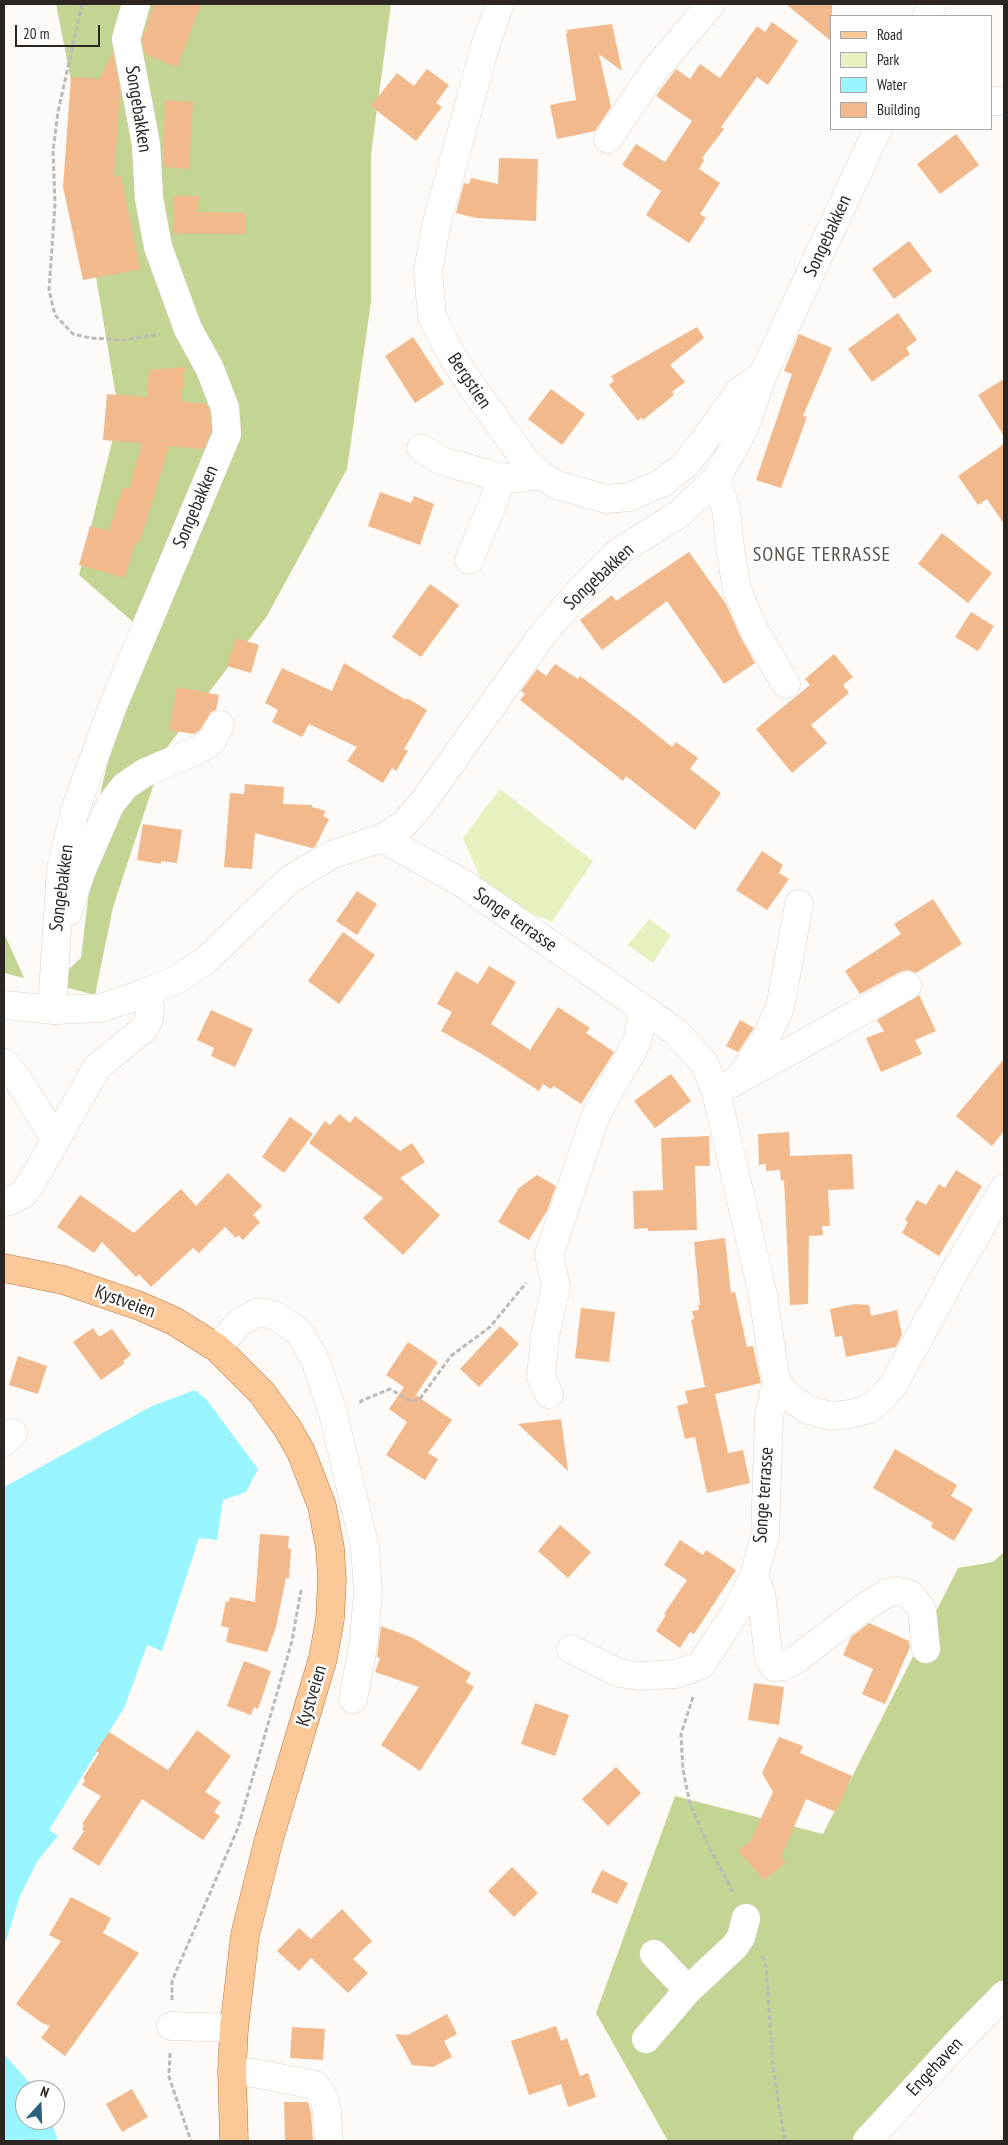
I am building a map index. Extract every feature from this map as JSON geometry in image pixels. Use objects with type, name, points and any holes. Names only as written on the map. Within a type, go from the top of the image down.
[{"type":"main road","name":"Kystveien","points":[[11,1272],[63,1280],[140,1306],[174,1322],[217,1348],[262,1393],[288,1429],[301,1452],[322,1506],[330,1548],[332,1580],[330,1618],[323,1658],[269,1839],[245,1935],[234,2028],[232,2071],[234,2141]]},
{"type":"street","name":"Songebakken","points":[[54,1010],[56,933],[61,869],[75,810],[114,703],[227,434],[225,408],[210,369],[188,329],[158,247],[149,198],[146,144],[126,39],[136,4]]},
{"type":"street","name":"Bergstien","points":[[500,4],[486,43],[439,217],[428,272],[432,316],[445,344],[466,378],[520,453],[540,476],[557,485],[606,499],[630,496],[663,482],[684,465],[697,450],[739,392],[763,374]]},
{"type":"street","points":[[608,139],[654,71],[711,4]]},
{"type":"street","name":"Songebakken","points":[[4,1005],[54,1010],[101,1008],[178,979],[205,961],[289,880],[332,855],[382,838],[404,824],[421,805],[540,638],[576,595],[620,551],[679,514],[716,479],[744,429],[763,374],[878,130]]},
{"type":"street","points":[[421,448],[442,462],[500,477],[540,476]]},
{"type":"street","points":[[469,560],[495,498],[500,477]]},
{"type":"street","points":[[716,479],[726,509],[737,590],[754,630],[786,684]]},
{"type":"street","points":[[56,933],[66,918],[81,872],[110,805],[125,786],[144,773],[198,750],[212,741],[220,725]]},
{"type":"street","name":"Songe terrasse","points":[[382,838],[464,884],[675,1031],[690,1045],[704,1063],[716,1092],[763,1294],[774,1369],[778,1383],[774,1392],[769,1417],[765,1536],[754,1576],[735,1613],[701,1665]]},
{"type":"street","points":[[740,1078],[766,1038],[780,1008],[799,904]]},
{"type":"street","points":[[716,1092],[907,986]]},
{"type":"street","points":[[4,1202],[10,1202],[23,1194],[98,1067],[145,1028],[150,1009],[145,993]]},
{"type":"street","points":[[549,1394],[542,1377],[545,1335],[556,1287],[549,1255],[596,1114],[638,1038],[643,1009]]},
{"type":"street","points":[[4,1063],[18,1079],[55,1139]]},
{"type":"street","points":[[778,1383],[788,1396],[808,1410],[832,1416],[851,1414],[868,1409],[883,1397],[894,1384],[955,1271],[1004,1188]]},
{"type":"street","name":"Kystveien","points":[[217,1348],[241,1321],[258,1312],[274,1315],[298,1331],[315,1359],[333,1413],[365,1548],[368,1591],[364,1641],[353,1699]]},
{"type":"street","points":[[754,1576],[761,1593],[769,1658],[774,1667],[784,1666],[798,1658],[862,1609],[887,1593],[898,1590],[910,1594],[922,1610],[926,1649]]},
{"type":"street","points":[[571,1648],[619,1673],[639,1676],[676,1674],[701,1665]]},
{"type":"street","points":[[646,2040],[688,1990],[735,1946],[741,1936],[746,1918]]},
{"type":"street","points":[[654,1954],[688,1990]]},
{"type":"street","name":"Engehaven","points":[[867,2141],[1004,1995]]},
{"type":"street","points":[[171,2026],[234,2028]]},
{"type":"street","points":[[232,2071],[254,2073],[315,2085],[324,2097],[328,2111],[329,2141]]},
{"type":"path","points":[[82,4],[58,112],[53,151],[55,204],[50,290],[55,315],[73,334],[90,338],[123,340],[188,329]]},
{"type":"path","points":[[358,1410],[361,1401],[390,1389],[410,1401],[418,1400],[452,1356],[490,1327],[549,1255]]},
{"type":"path","points":[[191,2141],[169,2077],[172,1981],[238,1828],[292,1641],[302,1583]]},
{"type":"path","points":[[701,1665],[682,1734],[683,1770],[690,1804],[707,1843],[746,1918],[766,1966],[773,2066],[785,2141]]},
{"type":"green space","points":[[56,4],[391,4],[371,154],[371,302],[347,469],[267,616],[165,750],[113,907],[95,995],[53,984],[81,958],[101,790],[141,629],[79,575],[119,414],[95,271],[75,101]]},
{"type":"green space","points":[[500,789],[593,861],[552,922],[528,912],[481,880],[463,838]]},
{"type":"green space","points":[[649,919],[671,935],[653,963],[628,945]]},
{"type":"green space","points":[[4,933],[24,978],[4,973]]},
{"type":"green space","points":[[1004,1552],[1004,1997],[853,2141],[668,2141],[596,2013],[675,1796],[823,1834],[958,1568],[993,1562]]},
{"type":"water","points":[[195,1390],[207,1400],[258,1469],[246,1492],[223,1500],[217,1540],[199,1538],[162,1651],[147,1645],[125,1706],[49,1830],[58,1836],[38,1860],[20,1896],[4,1947],[4,1487],[152,1406]]},
{"type":"water","points":[[4,2054],[27,2080],[15,2080],[15,2130],[54,2130],[58,2141],[4,2141]]},
{"type":"building","points":[[154,4],[201,4],[177,67],[145,54],[142,40]]},
{"type":"building","points":[[786,4],[832,4],[830,40]]},
{"type":"building","points":[[772,22],[798,41],[768,85],[757,77],[721,127],[724,129],[702,158],[704,160],[699,169],[720,183],[700,214],[706,218],[689,243],[646,215],[661,191],[622,165],[636,144],[665,162],[692,121],[656,96],[676,69],[690,79],[700,64],[720,78],[757,26],[765,32]]},
{"type":"building","points":[[612,24],[622,71],[599,54],[611,107],[595,131],[557,139],[550,105],[576,100],[566,34],[568,32],[566,30]]},
{"type":"building","points":[[113,52],[120,90],[114,177],[121,176],[140,269],[83,280],[63,187],[71,77],[99,79]]},
{"type":"building","points":[[427,69],[449,85],[436,103],[442,107],[416,141],[371,106],[397,73],[414,86]]},
{"type":"building","points":[[165,100],[193,102],[189,169],[163,167]]},
{"type":"building","points":[[956,134],[979,165],[940,194],[917,164]]},
{"type":"building","points":[[499,158],[538,159],[536,221],[476,218],[456,213],[464,183],[469,184],[471,178],[498,184]]},
{"type":"building","points":[[173,196],[199,196],[198,212],[245,213],[245,234],[173,233]]},
{"type":"building","points":[[909,241],[932,271],[894,299],[872,269]]},
{"type":"building","points":[[898,313],[917,340],[906,348],[910,354],[872,382],[848,349]]},
{"type":"building","points":[[697,327],[704,338],[670,365],[685,382],[672,392],[674,395],[643,420],[642,417],[638,421],[609,385],[614,381],[611,376]]},
{"type":"building","points":[[799,334],[832,348],[803,416],[807,417],[781,488],[756,480],[792,374],[784,371]]},
{"type":"building","points":[[413,337],[444,384],[415,403],[385,356]]},
{"type":"building","points":[[185,367],[181,401],[207,404],[210,411],[211,431],[204,449],[169,446],[142,535],[138,543],[135,543],[125,578],[79,565],[90,526],[109,531],[123,487],[129,489],[142,443],[103,440],[107,394],[147,397],[149,370]]},
{"type":"building","points":[[1004,379],[1004,436],[978,395]]},
{"type":"building","points":[[551,389],[585,414],[562,445],[528,419]]},
{"type":"building","points":[[1004,444],[1004,524],[987,499],[978,505],[958,476]]},
{"type":"building","points":[[380,492],[411,503],[414,496],[434,504],[420,545],[368,526]]},
{"type":"building","points":[[942,533],[992,573],[968,603],[918,564]]},
{"type":"building","points":[[689,552],[726,604],[740,636],[755,663],[724,684],[667,601],[602,650],[580,620],[612,595],[616,601]]},
{"type":"building","points":[[430,584],[459,605],[421,657],[392,637]]},
{"type":"building","points":[[971,612],[994,626],[978,651],[955,637]]},
{"type":"building","points":[[236,638],[259,645],[251,673],[227,666]]},
{"type":"building","points":[[834,654],[853,677],[843,685],[849,693],[811,725],[827,743],[792,773],[756,729],[810,685],[805,679]]},
{"type":"building","points":[[344,663],[406,700],[407,698],[427,710],[404,749],[408,751],[396,771],[392,768],[383,783],[347,761],[357,747],[309,724],[302,737],[272,722],[278,710],[265,703],[282,668],[332,691]]},
{"type":"building","points":[[555,664],[578,679],[580,676],[672,747],[676,742],[698,758],[690,769],[721,793],[695,830],[626,776],[623,781],[520,700],[525,694],[521,691],[537,669],[546,676]]},
{"type":"building","points":[[177,687],[219,695],[216,710],[211,712],[200,730],[194,734],[169,730]]},
{"type":"building","points":[[245,784],[284,787],[283,804],[312,805],[312,807],[326,811],[323,816],[329,819],[315,847],[312,848],[255,833],[252,869],[224,867],[230,793],[244,794]]},
{"type":"building","points":[[143,824],[182,830],[177,863],[161,861],[161,864],[137,860]]},
{"type":"building","points":[[762,851],[783,865],[779,873],[789,879],[767,910],[736,890]]},
{"type":"building","points":[[357,891],[377,904],[357,935],[336,921]]},
{"type":"building","points":[[933,899],[962,944],[916,973],[908,970],[900,972],[860,994],[845,971],[901,934],[894,924]]},
{"type":"building","points":[[343,932],[375,955],[339,1004],[308,981]]},
{"type":"building","points":[[489,966],[516,982],[491,1024],[530,1050],[558,1007],[590,1028],[586,1033],[614,1052],[581,1104],[554,1086],[551,1089],[543,1084],[539,1091],[487,1057],[441,1031],[452,1012],[437,1004],[456,971],[478,984]]},
{"type":"building","points":[[919,995],[936,1031],[915,1040],[922,1054],[881,1072],[866,1038],[884,1031],[877,1020]]},
{"type":"building","points":[[211,1010],[253,1029],[235,1067],[211,1056],[214,1048],[197,1040]]},
{"type":"building","points":[[740,1020],[754,1028],[738,1052],[726,1046]]},
{"type":"building","points":[[1004,1059],[1004,1131],[992,1146],[956,1116]]},
{"type":"building","points":[[671,1074],[691,1101],[655,1128],[634,1101]]},
{"type":"building","points":[[339,1114],[350,1123],[355,1116],[400,1151],[412,1143],[425,1162],[400,1178],[440,1215],[403,1255],[363,1218],[383,1198],[309,1143],[325,1121],[330,1125]]},
{"type":"building","points":[[290,1117],[313,1134],[284,1173],[262,1157]]},
{"type":"building","points":[[789,1132],[790,1156],[852,1154],[854,1189],[828,1190],[830,1226],[822,1226],[823,1235],[809,1236],[808,1304],[790,1305],[784,1180],[781,1181],[780,1170],[766,1171],[766,1164],[759,1165],[758,1134]]},
{"type":"building","points":[[709,1136],[710,1166],[695,1166],[697,1230],[648,1231],[648,1228],[634,1229],[633,1191],[663,1190],[661,1138]]},
{"type":"building","points":[[956,1170],[982,1186],[939,1256],[902,1233],[908,1222],[905,1220],[917,1200],[926,1205],[939,1184],[945,1188]]},
{"type":"building","points":[[228,1173],[262,1206],[253,1215],[260,1222],[243,1240],[238,1235],[236,1238],[225,1227],[199,1253],[193,1248],[151,1287],[139,1274],[136,1277],[102,1242],[94,1253],[57,1227],[80,1195],[134,1233],[181,1189],[196,1206]]},
{"type":"building","points":[[537,1175],[556,1186],[547,1211],[529,1240],[498,1222],[519,1188]]},
{"type":"building","points":[[725,1238],[731,1293],[735,1292],[747,1347],[753,1346],[761,1383],[715,1394],[728,1453],[743,1450],[750,1483],[707,1493],[695,1437],[685,1439],[677,1406],[688,1403],[685,1391],[705,1387],[691,1320],[694,1319],[692,1311],[699,1310],[698,1305],[700,1305],[694,1242]]},
{"type":"building","points":[[855,1304],[869,1305],[871,1316],[897,1310],[902,1335],[896,1347],[846,1357],[842,1336],[835,1337],[830,1309]]},
{"type":"building","points":[[581,1308],[615,1312],[609,1362],[575,1358]]},
{"type":"building","points":[[500,1326],[519,1344],[479,1387],[460,1369]]},
{"type":"building","points":[[93,1328],[99,1337],[112,1329],[131,1355],[123,1361],[125,1363],[101,1380],[73,1342]]},
{"type":"building","points":[[408,1342],[438,1362],[416,1395],[386,1375]]},
{"type":"building","points":[[18,1356],[47,1366],[38,1394],[9,1385]]},
{"type":"building","points":[[404,1387],[452,1420],[428,1453],[438,1459],[425,1480],[386,1455],[407,1422],[389,1409]]},
{"type":"building","points":[[561,1419],[568,1471],[518,1424]]},
{"type":"building","points":[[895,1449],[957,1485],[951,1496],[973,1509],[954,1541],[931,1527],[933,1523],[873,1488]]},
{"type":"building","points":[[560,1525],[591,1552],[568,1578],[538,1551]]},
{"type":"building","points":[[260,1534],[289,1536],[288,1548],[291,1549],[289,1578],[286,1578],[276,1627],[267,1652],[226,1642],[229,1628],[221,1626],[226,1601],[229,1602],[230,1597],[255,1602]]},
{"type":"building","points":[[680,1540],[703,1555],[706,1550],[736,1570],[694,1634],[690,1632],[680,1648],[656,1631],[666,1615],[664,1614],[687,1580],[664,1565]]},
{"type":"building","points":[[869,1623],[909,1641],[910,1647],[885,1704],[862,1694],[873,1669],[843,1655],[851,1637]]},
{"type":"building","points":[[381,1626],[413,1638],[471,1673],[466,1682],[474,1687],[420,1771],[381,1745],[419,1687],[375,1672],[380,1658],[377,1657]]},
{"type":"building","points":[[244,1661],[271,1671],[258,1709],[254,1707],[251,1715],[227,1706]]},
{"type":"building","points":[[754,1683],[784,1687],[779,1725],[748,1720]]},
{"type":"building","points":[[535,1703],[569,1715],[555,1756],[521,1744]]},
{"type":"building","points":[[197,1730],[231,1756],[205,1792],[221,1802],[214,1812],[220,1816],[203,1840],[142,1799],[99,1866],[72,1849],[84,1831],[82,1830],[84,1825],[82,1824],[101,1796],[82,1785],[85,1780],[83,1778],[99,1753],[96,1751],[109,1732],[168,1770]]},
{"type":"building","points":[[779,1737],[803,1746],[800,1753],[852,1776],[836,1812],[806,1799],[781,1857],[786,1862],[764,1880],[738,1851],[751,1840],[773,1792],[762,1773]]},
{"type":"building","points":[[616,1767],[641,1793],[608,1826],[582,1799]]},
{"type":"building","points":[[512,1867],[538,1893],[514,1917],[488,1891]]},
{"type":"building","points":[[602,1870],[628,1883],[617,1904],[591,1892]]},
{"type":"building","points":[[71,1897],[111,1918],[103,1933],[139,1953],[65,2056],[41,2038],[50,2026],[42,2023],[16,2004],[61,1941],[49,1935]]},
{"type":"building","points":[[342,1909],[372,1941],[353,1959],[368,1973],[348,1993],[311,1958],[299,1971],[277,1951],[299,1928],[311,1939]]},
{"type":"building","points":[[447,2014],[457,2034],[444,2041],[452,2057],[433,2067],[412,2065],[395,2034],[408,2035]]},
{"type":"building","points":[[556,2026],[561,2041],[567,2038],[580,2076],[588,2073],[596,2097],[568,2107],[561,2084],[529,2095],[511,2041]]},
{"type":"building","points":[[292,2027],[325,2029],[323,2060],[290,2058]]},
{"type":"building","points":[[132,2089],[148,2117],[122,2132],[106,2104]]},
{"type":"building","points":[[284,2102],[308,2102],[311,2113],[313,2141],[285,2141]]},
{"type":"district","name":"SONGE TERRASSE","points":[[822,555]]}]
